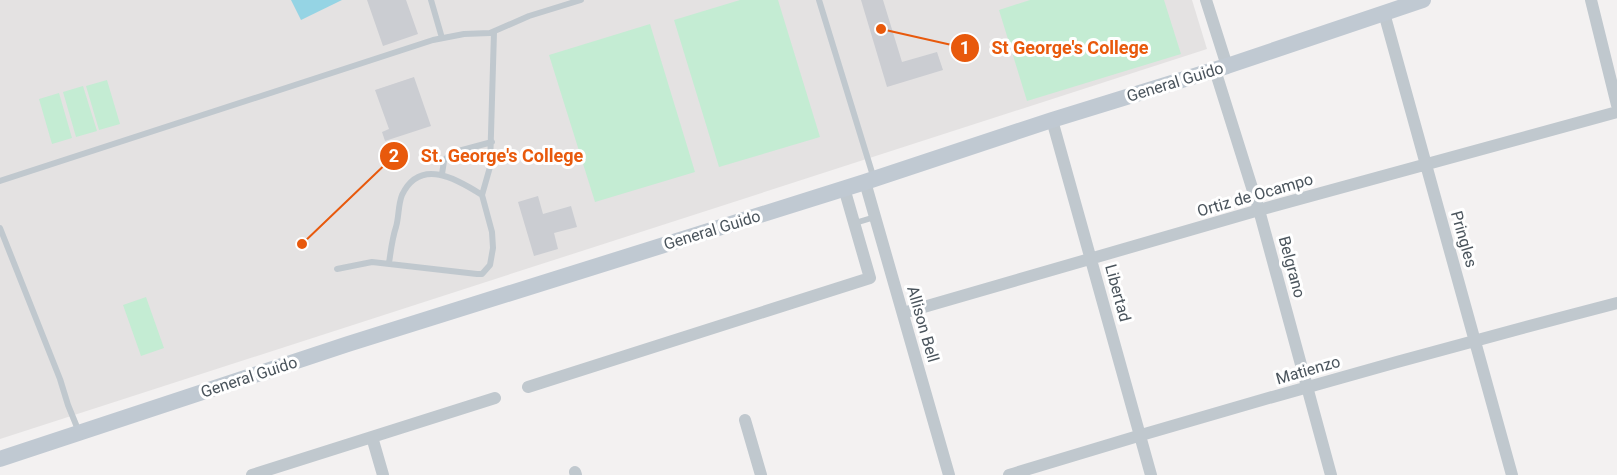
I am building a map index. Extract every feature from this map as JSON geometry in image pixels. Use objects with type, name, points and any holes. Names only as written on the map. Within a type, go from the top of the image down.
[{"type":"main road","name":"General Guido","points":[[0,459],[370,337],[870,181],[1052,120],[1221,68],[1414,1]]},
{"type":"street","name":"Belgrano","points":[[1206,0],[1221,68],[1331,475]]},
{"type":"street","points":[[1591,0],[1617,105]]},
{"type":"street","name":"Pringles","points":[[1384,13],[1512,475]]},
{"type":"street","name":"Ortiz de Ocampo","points":[[903,313],[1259,210],[1617,112]]},
{"type":"street","name":"Libertad","points":[[1052,120],[1151,475]]},
{"type":"street","name":"Allison Bell","points":[[870,181],[874,217],[950,475]]},
{"type":"street","points":[[528,387],[870,278],[844,188]]},
{"type":"street","name":"Matienzo","points":[[1009,475],[1308,387],[1617,303]]},
{"type":"street","points":[[252,475],[495,398]]},
{"type":"street","points":[[745,420],[761,475]]},
{"type":"street","points":[[372,437],[383,475]]},
{"type":"lane","points":[[431,0],[442,38]]},
{"type":"lane","points":[[0,181],[442,38],[494,32],[529,16],[581,0]]},
{"type":"lane","points":[[819,0],[870,181]]},
{"type":"lane","points":[[337,269],[362,263],[389,263],[482,274],[490,265],[493,248],[492,232],[482,195],[490,167],[492,142],[494,32]]},
{"type":"lane","points":[[442,174],[444,161],[451,153],[492,142]]},
{"type":"lane","points":[[389,263],[392,236],[403,194],[418,177],[427,174],[442,174],[482,195]]},
{"type":"lane","points":[[855,223],[874,217]]},
{"type":"lane","points":[[0,228],[79,432]]},
{"type":"shaded area","points":[[0,0],[1192,0],[1207,49],[0,439]]},
{"type":"green space","points":[[740,0],[778,0],[820,137],[719,167],[674,20]]},
{"type":"green space","points":[[1030,0],[1164,0],[1181,54],[1027,101],[999,10]]},
{"type":"green space","points":[[650,24],[695,172],[595,202],[549,55]]},
{"type":"green space","points":[[107,80],[120,124],[99,130],[86,86]]},
{"type":"green space","points":[[83,86],[97,131],[76,137],[63,92]]},
{"type":"green space","points":[[59,93],[72,138],[52,144],[39,99]]},
{"type":"green space","points":[[146,297],[164,348],[141,356],[123,305]]},
{"type":"water","points":[[291,0],[342,0],[301,20]]},
{"type":"building","points":[[367,0],[406,0],[418,34],[383,46]]},
{"type":"building","points":[[861,0],[883,0],[902,62],[937,52],[943,70],[887,87]]},
{"type":"building","points":[[414,77],[431,126],[385,141],[382,132],[389,129],[375,90]]},
{"type":"building","points":[[538,196],[543,214],[571,206],[577,227],[554,233],[558,249],[534,256],[518,202]]},
{"type":"place","name":"St George's College","points":[[881,29]]},
{"type":"place","name":"St. George's College","points":[[302,244]]}]
